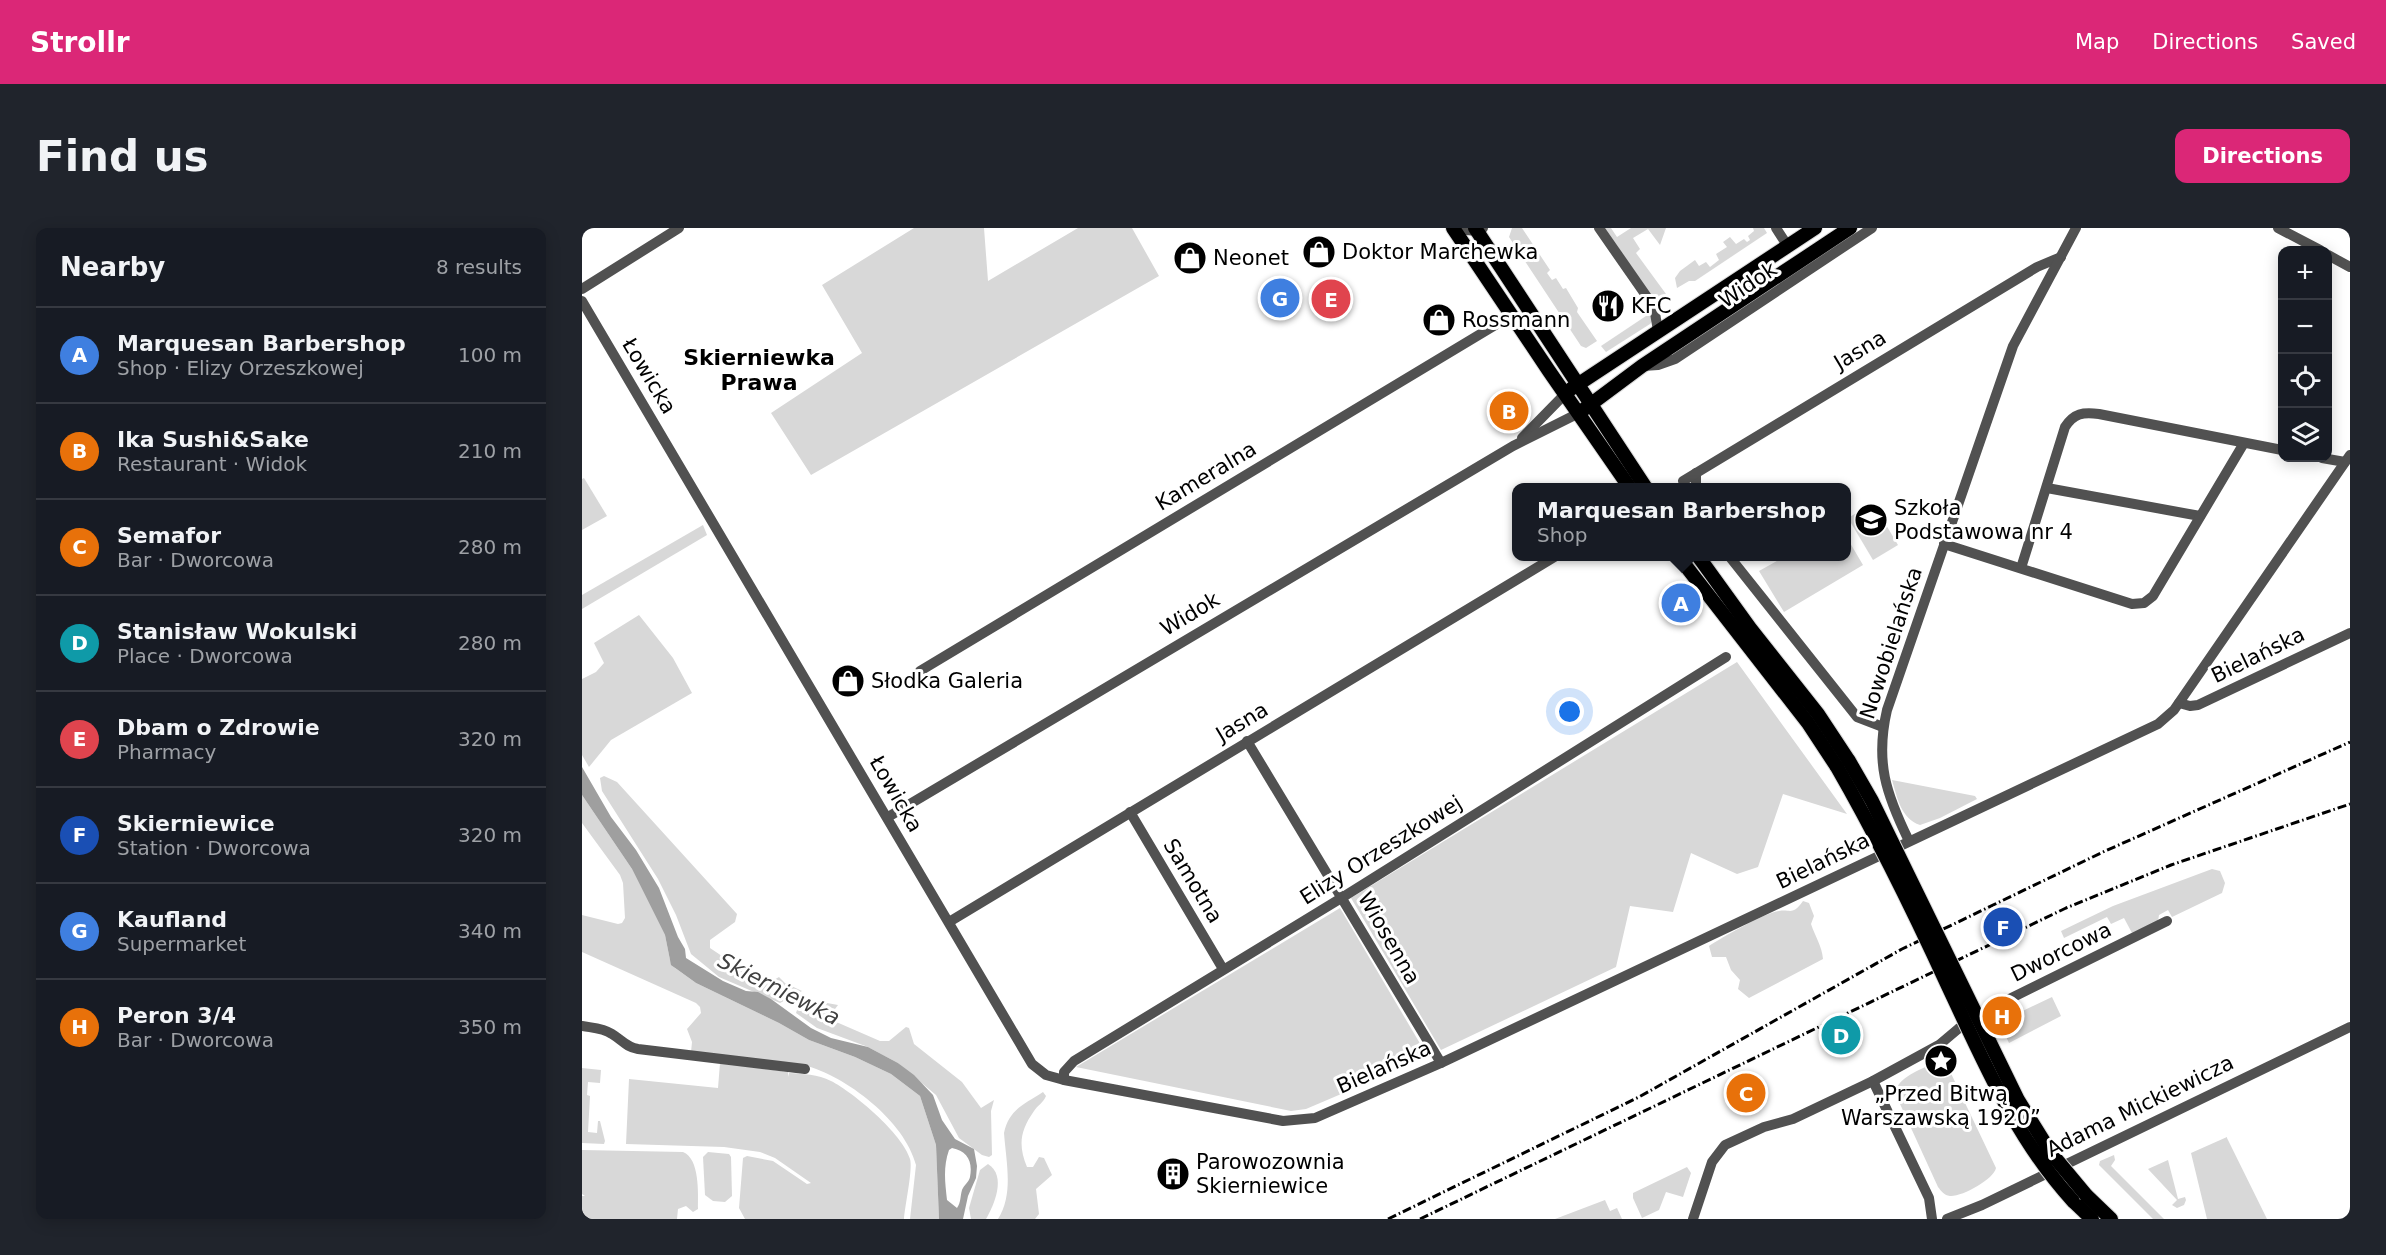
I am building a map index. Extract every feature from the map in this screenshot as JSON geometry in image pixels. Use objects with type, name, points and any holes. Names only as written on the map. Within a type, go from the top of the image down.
[{"type":"main road","name":"Widok","points":[[1565,394],[1578,383],[1815,228]]},
{"type":"main road","name":"Widok","points":[[1578,413],[1642,366],[1850,228]]},
{"type":"main road","points":[[1453,229],[1627,483]]},
{"type":"main road","points":[[1479,229],[1643,483]]},
{"type":"main road","points":[[1682,561],[1808,723],[1843,764]]},
{"type":"main road","points":[[1702,561],[1750,628],[1818,714],[1843,764],[1860,807],[1928,942],[2011,1116],[2046,1170],[2080,1198],[2111,1219]]},
{"type":"main road","points":[[2080,1198],[2092,1219]]},
{"type":"street","points":[[582,289],[679,228]]},
{"type":"street","points":[[1599,228],[1654,307],[1658,330]]},
{"type":"street","points":[[1776,228],[1787,245]]},
{"type":"street","name":"Widok","points":[[1642,366],[1658,365],[1675,359],[1872,228]]},
{"type":"street","name":"Nowobielańska","points":[[1909,841],[1884,781],[1881,751],[1883,727],[1894,687],[2013,346],[2076,228]]},
{"type":"street","points":[[1453,229],[1479,229]]},
{"type":"street","points":[[2284,229],[2313,246]]},
{"type":"street","name":"Jasna","points":[[1683,481],[2037,267],[2061,257]]},
{"type":"street","points":[[2332,257],[2350,267]]},
{"type":"street","name":"Łowicka","points":[[582,301],[888,817],[1028,1060],[1046,1075],[1064,1080],[1283,1121],[1307,1121]]},
{"type":"street","name":"Kameralna","points":[[920,671],[1512,315]]},
{"type":"street","name":"Widok","points":[[1513,446],[1546,416],[1565,394]]},
{"type":"street","name":"Widok","points":[[888,817],[1513,446],[1578,413]]},
{"type":"street","points":[[2021,568],[2065,427],[2072,417],[2082,413],[2099,414],[2278,449]]},
{"type":"street","points":[[1944,544],[2132,604],[2144,603],[2153,596],[2244,443]]},
{"type":"street","points":[[2332,458],[2348,459]]},
{"type":"street","points":[[2179,703],[2348,459]]},
{"type":"street","points":[[1696,473],[1696,483]]},
{"type":"street","points":[[2047,488],[2200,516]]},
{"type":"street","name":"Jasna","points":[[949,922],[1548,561]]},
{"type":"street","points":[[1733,561],[1857,717],[1883,727]]},
{"type":"street","name":"Bielańska","points":[[1307,1121],[1441,1063],[2158,724],[2169,716],[2179,703],[2190,706],[2198,705],[2350,633]]},
{"type":"street","name":"Elizy Orzeszkowej","points":[[1064,1080],[1064,1072],[1074,1061],[1343,897],[1726,657]]},
{"type":"street","name":"Wiosenna","points":[[1247,741],[1441,1063]]},
{"type":"street","name":"Samotna","points":[[1130,813],[1223,969]]},
{"type":"street","name":"Dworcowa","points":[[1693,1219],[1712,1162],[1720,1150],[1735,1139],[1770,1125],[1793,1119],[1873,1081],[1939,1045],[1983,1012],[2167,921]]},
{"type":"street","points":[[582,1026],[604,1030],[626,1045],[638,1049],[805,1069]]},
{"type":"street","name":"Adama Mickiewicza","points":[[1947,1219],[1990,1201],[2350,1027]]},
{"type":"street","points":[[1873,1081],[1929,1198],[1932,1219]]},
{"type":"shaded area","points":[[914,228],[984,228],[988,281],[1078,228],[1132,228],[1159,276],[811,475],[771,413],[862,353],[822,285]]},
{"type":"shaded area","points":[[1512,228],[1522,228],[1550,270],[1547,273],[1552,280],[1556,278],[1563,289],[1566,288],[1578,308],[1577,312],[1597,341],[1586,348],[1581,346],[1509,237]]},
{"type":"shaded area","points":[[1605,228],[1611,228],[1617,237],[1631,228],[1666,228],[1660,245],[1648,229],[1633,238],[1640,249],[1636,253],[1666,294],[1655,301]]},
{"type":"shaded area","points":[[1753,228],[1764,228],[1767,233],[1695,281],[1689,281],[1677,288],[1675,278],[1680,271],[1695,260],[1699,266],[1706,262],[1710,267],[1719,260],[1716,254],[1727,247],[1723,242],[1730,237],[1736,244],[1744,239],[1747,242],[1750,240],[1748,236],[1754,231]]},
{"type":"shaded area","points":[[1652,312],[1653,320],[1650,324],[1606,352],[1601,346]]},
{"type":"shaded area","points":[[584,478],[607,516],[582,530],[582,479]]},
{"type":"shaded area","points":[[1873,503],[1898,545],[1873,560],[1851,523],[1851,516]]},
{"type":"shaded area","points":[[703,525],[707,535],[582,609],[582,595]]},
{"type":"shaded area","points":[[1851,545],[1863,565],[1784,612],[1759,571],[1777,561],[1851,561]]},
{"type":"shaded area","points":[[639,615],[673,658],[692,693],[611,740],[589,767],[582,755],[582,679],[596,672],[604,663],[594,643]]},
{"type":"shaded area","points":[[1737,662],[1847,814],[1783,794],[1758,867],[1737,874],[1691,853],[1673,912],[1630,906],[1616,967],[1441,1050],[1351,898]]},
{"type":"shaded area","points":[[582,767],[611,817],[636,850],[659,888],[685,949],[686,958],[723,981],[746,991],[758,992],[771,999],[811,1028],[831,1038],[868,1047],[898,1063],[914,1075],[933,1095],[942,1120],[955,1139],[974,1149],[977,1166],[976,1178],[968,1196],[963,1219],[939,1219],[936,1145],[920,1096],[891,1074],[855,1057],[809,1040],[696,983],[671,965],[665,935],[632,869],[582,795]],"holes":[[[952,1148],[965,1154],[971,1166],[969,1179],[962,1190],[957,1208],[947,1200],[946,1162],[949,1150]]]},
{"type":"shaded area","points":[[604,776],[617,782],[737,914],[735,922],[710,940],[710,948],[765,985],[779,977],[785,983],[802,991],[780,1003],[719,977],[691,954],[676,915],[658,879],[602,791],[600,778]]},
{"type":"shaded area","points":[[1892,780],[1975,796],[1977,799],[1940,818],[1920,825],[1904,813]]},
{"type":"shaded area","points":[[582,795],[632,869],[665,935],[670,960],[675,968],[696,983],[809,1040],[855,1057],[891,1074],[920,1096],[936,1145],[939,1219],[910,1219],[916,1165],[910,1149],[900,1132],[887,1117],[855,1090],[838,1079],[804,1065],[691,1052],[692,1042],[687,1029],[701,1013],[696,1003],[582,952],[582,915],[618,924],[622,923],[625,918],[623,883],[620,875],[582,823]]},
{"type":"shaded area","points":[[2212,869],[2220,871],[2225,883],[2222,893],[2172,917],[2168,910],[2159,915],[2158,921],[2132,933],[2124,918],[2111,924],[2107,917],[2064,938],[2061,931],[2113,906]]},
{"type":"shaded area","points":[[1803,901],[1809,903],[1814,916],[1811,924],[1823,959],[1749,998],[1738,989],[1740,980],[1731,970],[1726,957],[1712,957],[1709,946],[1773,912],[1794,910]]},
{"type":"shaded area","points":[[1340,908],[1428,1057],[1306,1109],[1291,1111],[1076,1067]]},
{"type":"shaded area","points":[[2052,997],[2061,1016],[2009,1043],[2000,1024]]},
{"type":"shaded area","points":[[827,1003],[838,1005],[832,1013],[834,1021],[880,1041],[889,1041],[906,1027],[909,1028],[914,1044],[962,1082],[981,1108],[994,1100],[991,1111],[992,1155],[989,1157],[982,1155],[959,1138],[936,1095],[898,1063],[868,1047],[817,1028],[796,1013],[797,1010],[807,1011]]},
{"type":"shaded area","points":[[1942,1062],[1947,1065],[1996,1168],[1990,1177],[1977,1186],[1955,1196],[1945,1194],[1938,1187],[1895,1093],[1897,1087],[1907,1077],[1921,1069]]},
{"type":"shaded area","points":[[720,1063],[788,1072],[788,1077],[789,1073],[821,1077],[840,1086],[864,1104],[888,1126],[910,1159],[910,1179],[904,1219],[745,1219],[739,1208],[743,1158],[747,1156],[773,1161],[807,1184],[811,1183],[775,1158],[760,1152],[724,1147],[626,1144],[629,1079],[718,1088]]},
{"type":"shaded area","points":[[582,1068],[601,1070],[600,1083],[588,1082],[587,1095],[590,1096],[588,1132],[597,1133],[598,1121],[600,1121],[604,1144],[582,1143]]},
{"type":"shaded area","points":[[1043,1092],[1046,1096],[1026,1125],[1022,1138],[1022,1152],[1027,1167],[1033,1167],[1039,1157],[1044,1158],[1052,1175],[1036,1189],[1039,1214],[1035,1219],[998,1219],[1006,1199],[1007,1188],[1004,1133],[1006,1125],[1019,1108]]},
{"type":"shaded area","points":[[2227,1137],[2267,1219],[2207,1219],[2191,1153]]},
{"type":"shaded area","points":[[582,1150],[683,1152],[689,1156],[695,1169],[698,1209],[693,1212],[686,1206],[678,1209],[677,1219],[582,1219],[582,1196],[585,1196],[582,1194]]},
{"type":"shaded area","points":[[708,1152],[729,1154],[731,1157],[732,1196],[725,1202],[713,1201],[705,1195],[703,1157]]},
{"type":"shaded area","points":[[2114,1155],[2115,1160],[2111,1166],[2164,1219],[2153,1219],[2099,1165],[2100,1161]]},
{"type":"shaded area","points":[[2168,1160],[2178,1199],[2185,1197],[2186,1200],[2184,1205],[2177,1208],[2172,1205],[2177,1200],[2148,1169]]},
{"type":"shaded area","points":[[988,1164],[997,1176],[995,1199],[986,1219],[971,1219],[969,1208],[980,1170]]},
{"type":"shaded area","points":[[1687,1167],[1691,1173],[1683,1197],[1666,1192],[1659,1210],[1642,1218],[1633,1193]]},
{"type":"shaded area","points":[[1605,1200],[1610,1211],[1617,1208],[1622,1219],[1555,1219]]},
{"type":"railway","points":[[1388,1219],[1639,1097],[1902,949],[2103,852],[2350,742]]},
{"type":"railway","points":[[1420,1219],[2066,908],[2171,865],[2350,804]]},
{"type":"place","name":"Doktor Marchewka","points":[[1319,252]]},
{"type":"place","name":"Neonet","points":[[1190,258]]},
{"type":"place","name":"Kaufland","points":[[1280,298]]},
{"type":"place","name":"Dbam o Zdrowie","points":[[1331,299]]},
{"type":"place","name":"KFC","points":[[1608,306]]},
{"type":"place","name":"Rossmann","points":[[1439,320]]},
{"type":"place","name":"Ika Sushi&Sake","points":[[1509,411]]},
{"type":"place","name":"Szkoła Podstawowa nr 4","points":[[1871,520]]},
{"type":"place","name":"Marquesan Barbershop","points":[[1681,603]]},
{"type":"place","name":"Słodka Galeria","points":[[848,681]]},
{"type":"place","name":"Skierniewice","points":[[2003,927]]},
{"type":"place","name":"Peron 3/4","points":[[2002,1016]]},
{"type":"place","name":"Stanisław Wokulski","points":[[1841,1035]]},
{"type":"place","name":"„Przed Bitwą Warszawską 1920”","points":[[1941,1061]]},
{"type":"place","name":"Semafor","points":[[1746,1093]]},
{"type":"place","name":"Parowozownia Skierniewice","points":[[1173,1174]]},
{"type":"district","name":"Skierniewka Prawa","points":[[759,370]]},
{"type":"water label","name":"Skierniewka","points":[[779,989]]}]
